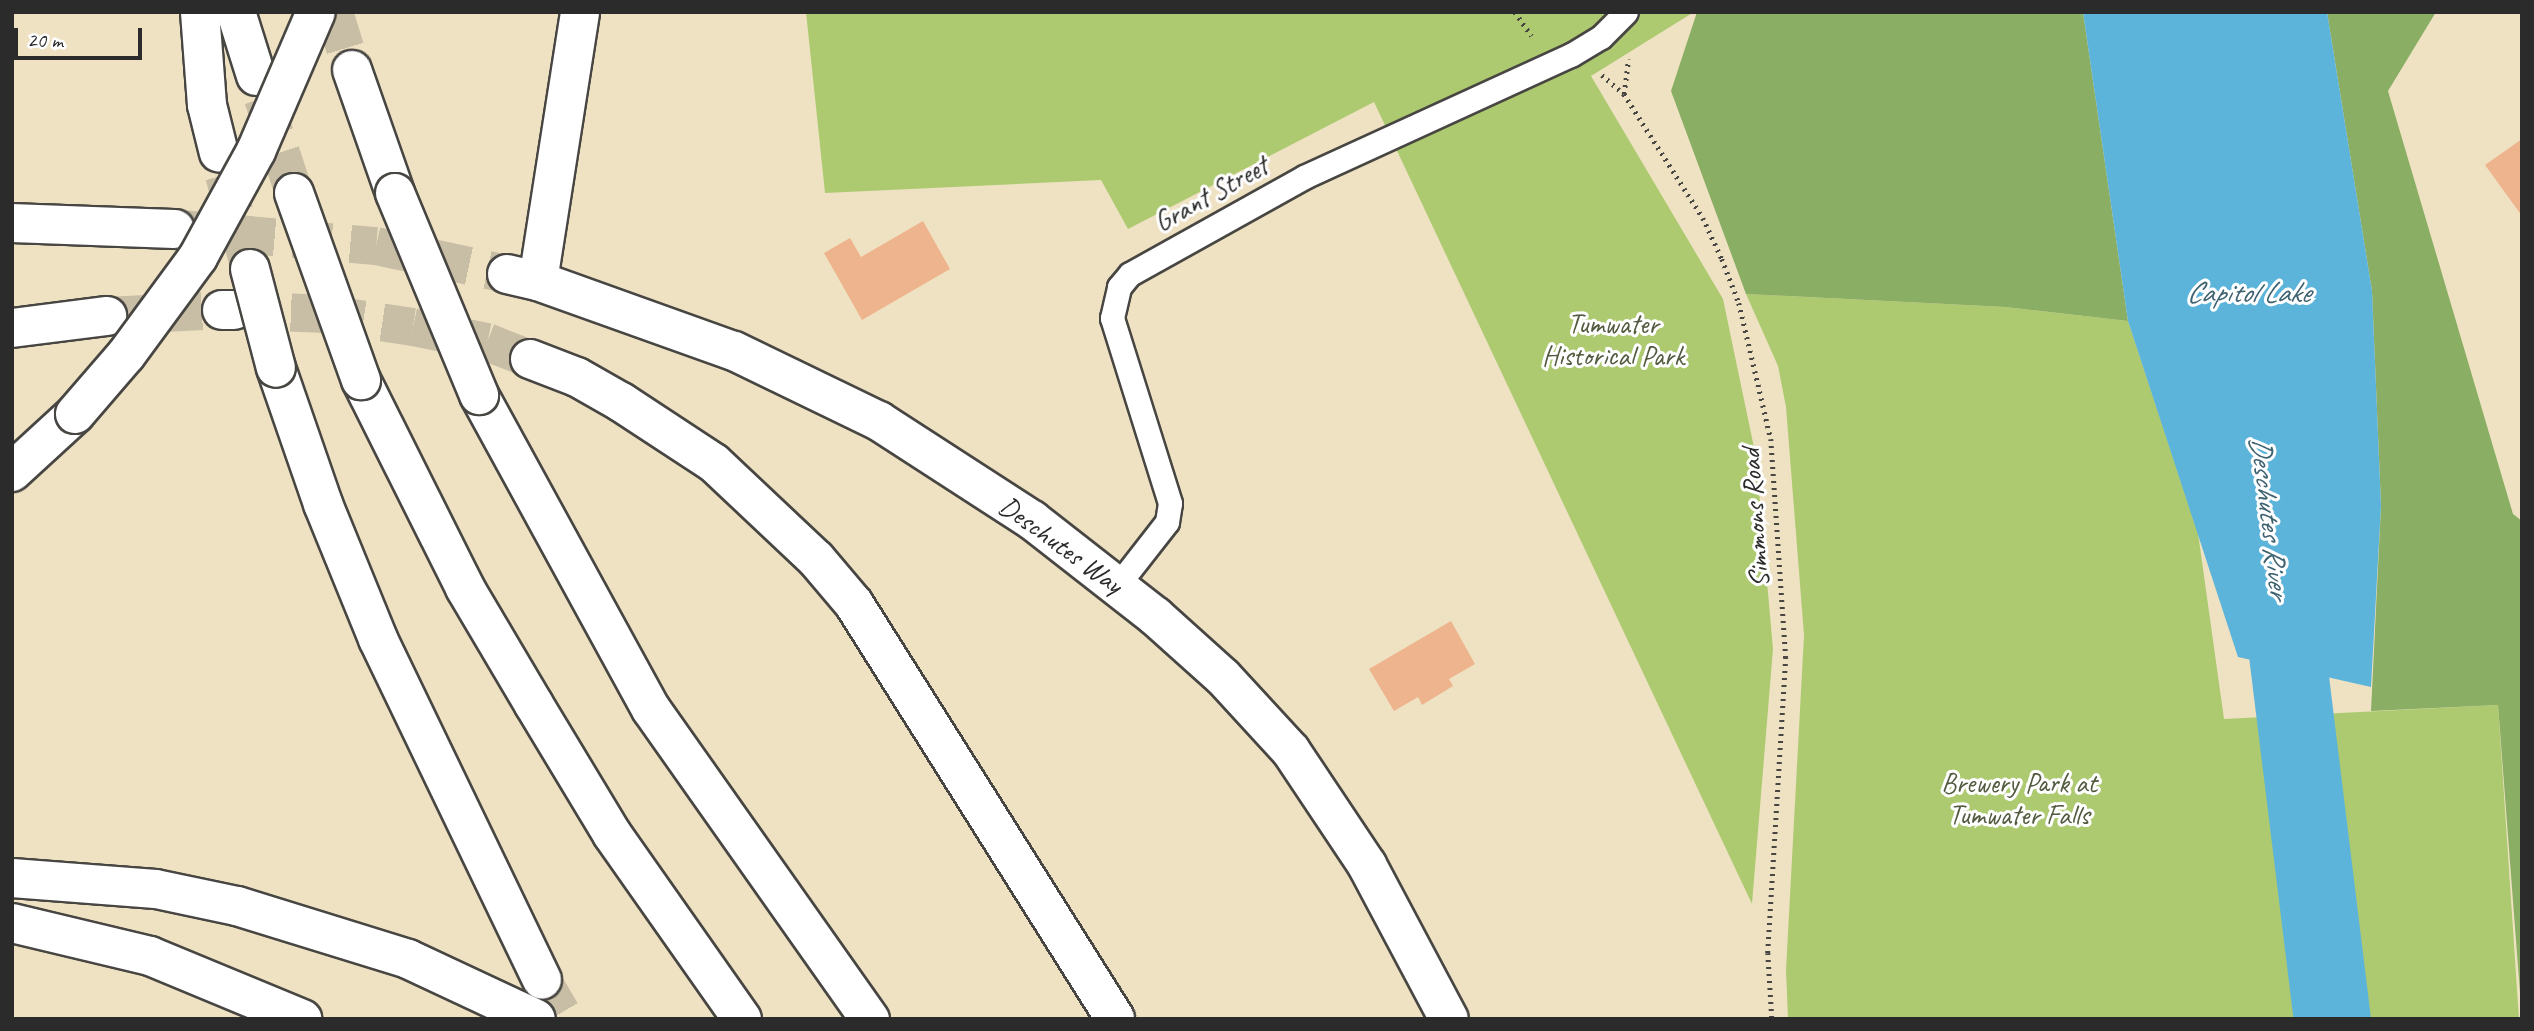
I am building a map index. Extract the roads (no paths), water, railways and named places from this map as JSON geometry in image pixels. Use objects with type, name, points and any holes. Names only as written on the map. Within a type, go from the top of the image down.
[{"type":"main road","points":[[200,12],[207,105],[219,153]]},
{"type":"main road","points":[[236,12],[256,76]]},
{"type":"main road","points":[[12,472],[75,414],[127,355],[198,257],[256,151],[316,12]]},
{"type":"main road","name":"Deschutes Way","points":[[580,12],[523,277],[734,351],[879,421],[1032,520],[1117,586],[1223,677],[1291,751],[1367,865],[1449,1019]]},
{"type":"main road","points":[[352,70],[396,193],[480,395],[651,709],[870,1019]]},
{"type":"main road","points":[[294,193],[361,380],[465,588],[612,834],[742,1019]]},
{"type":"main road","points":[[12,223],[174,229]]},
{"type":"main road","points":[[250,269],[276,368],[323,504],[378,639],[542,980]]},
{"type":"main road","points":[[12,328],[107,316]]},
{"type":"main road","points":[[530,359],[577,377],[621,402],[714,463],[816,559],[854,604],[1115,1019]]},
{"type":"main road","points":[[12,878],[156,889],[237,906],[408,959],[494,996],[536,1019]]},
{"type":"main road","points":[[12,923],[150,956],[302,1019]]},
{"type":"main road","points":[[1077,962],[1110,1019]]},
{"type":"lane","name":"Grant Street","points":[[1117,586],[1167,522],[1170,503],[1112,318],[1119,287],[1130,274],[1304,177],[1571,55],[1601,37],[1626,12]]},
{"type":"water","name":"Capitol Lake","points":[[2083,12],[2327,12],[2372,291],[2381,506],[2371,687],[2238,657],[2128,321]]},
{"type":"waterway","name":"Deschutes River","points":[[2276,564],[2332,1019]]},
{"type":"tunnel","points":[[334,12],[352,70]]},
{"type":"tunnel","points":[[263,98],[294,193]]},
{"type":"tunnel","points":[[224,175],[250,269]]},
{"type":"tunnel","points":[[180,229],[376,246],[507,274]]},
{"type":"tunnel","points":[[107,316],[222,310]]},
{"type":"tunnel","points":[[234,310],[326,314],[413,327],[487,342],[530,359]]},
{"type":"tunnel","points":[[542,980],[565,1019]]},
{"type":"park label","name":"Tumwater Historical Park","points":[[1613,340]]},
{"type":"park label","name":"Brewery Park at Tumwater Falls","points":[[2019,799]]}]
